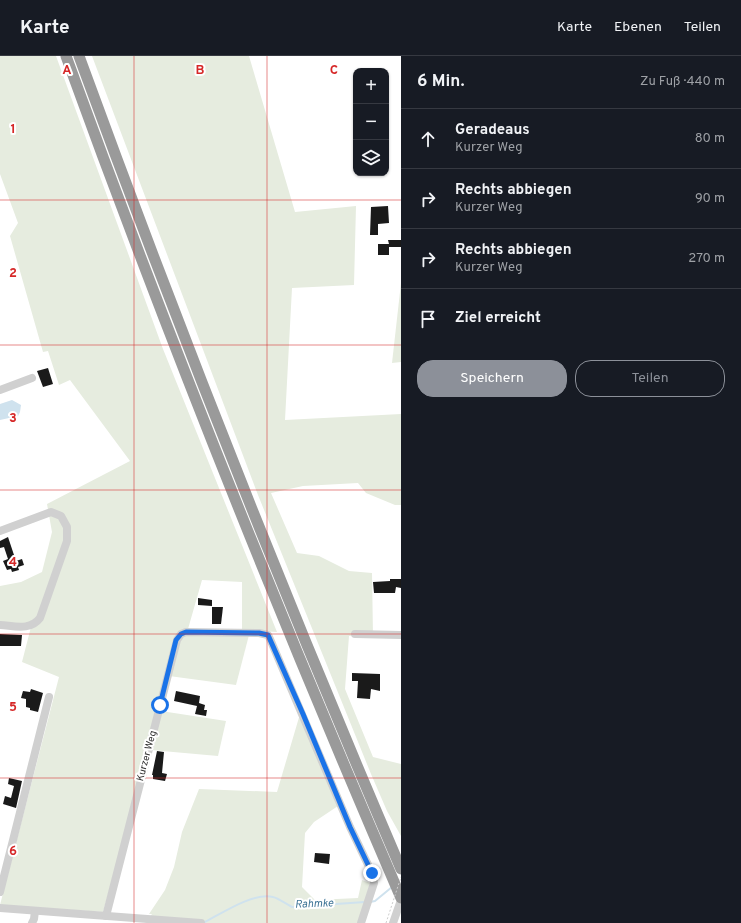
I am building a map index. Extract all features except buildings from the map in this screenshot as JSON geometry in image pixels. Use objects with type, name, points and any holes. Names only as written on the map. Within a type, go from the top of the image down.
[{"type":"highway","points":[[66,56],[215,452],[304,670],[397,879],[400,897]]},
{"type":"highway","points":[[79,56],[230,458],[312,659],[401,869]]},
{"type":"street","points":[[0,390],[32,378]]},
{"type":"street","points":[[0,531],[51,512],[61,516],[66,527],[67,541],[40,618],[36,624],[28,627],[0,625]]},
{"type":"street","name":"Kurzer Weg","points":[[106,916],[176,640],[181,634],[186,632],[259,633],[268,635],[270,639],[350,827],[372,873],[374,883],[361,923]]},
{"type":"street","points":[[354,634],[401,635]]},
{"type":"street","points":[[0,892],[49,697]]},
{"type":"street","points":[[393,923],[400,897]]},
{"type":"street","points":[[0,908],[201,923]]},
{"type":"street","points":[[32,923],[34,919],[34,911]]},
{"type":"path","points":[[386,923],[397,879]]},
{"type":"shaded area","points":[[0,56],[56,56],[163,349],[277,632],[242,630],[242,582],[202,580],[188,629],[182,629],[103,912],[0,905],[59,677],[22,662],[32,623],[0,623],[0,586],[21,582],[42,572],[52,532],[47,504],[130,461],[70,380],[59,385],[48,351],[43,352],[10,236],[18,223],[0,174]]},
{"type":"shaded area","points":[[92,56],[249,56],[295,212],[356,206],[354,285],[292,288],[285,420],[401,414],[401,505],[395,505],[366,493],[358,483],[303,486],[271,493],[297,553],[319,556],[349,571],[372,573],[373,637],[349,636],[345,689],[373,757],[401,764],[401,836],[387,811],[371,774],[258,495]]},
{"type":"shaded area","points":[[401,283],[401,362],[392,363]]},
{"type":"shaded area","points":[[185,635],[249,635],[236,685],[169,676],[178,643]]},
{"type":"shaded area","points":[[161,711],[226,721],[218,756],[151,750]]},
{"type":"shaded area","points":[[300,714],[338,806],[314,822],[305,833],[302,887],[315,900],[358,898],[362,880],[370,883],[359,923],[145,923],[152,914],[149,914],[165,890],[174,867],[182,832],[199,789],[277,792]]},
{"type":"water","points":[[12,400],[21,405],[18,416],[0,420],[0,404]]},
{"type":"waterway","name":"Rahmke","points":[[370,902],[375,901],[392,887]]},
{"type":"waterway","name":"Rahmke","points":[[203,923],[237,905],[265,896],[273,897],[292,907],[365,902]]},
{"type":"route","points":[[160,705],[176,640],[181,634],[186,632],[259,633],[268,635],[350,827],[372,873]]}]
